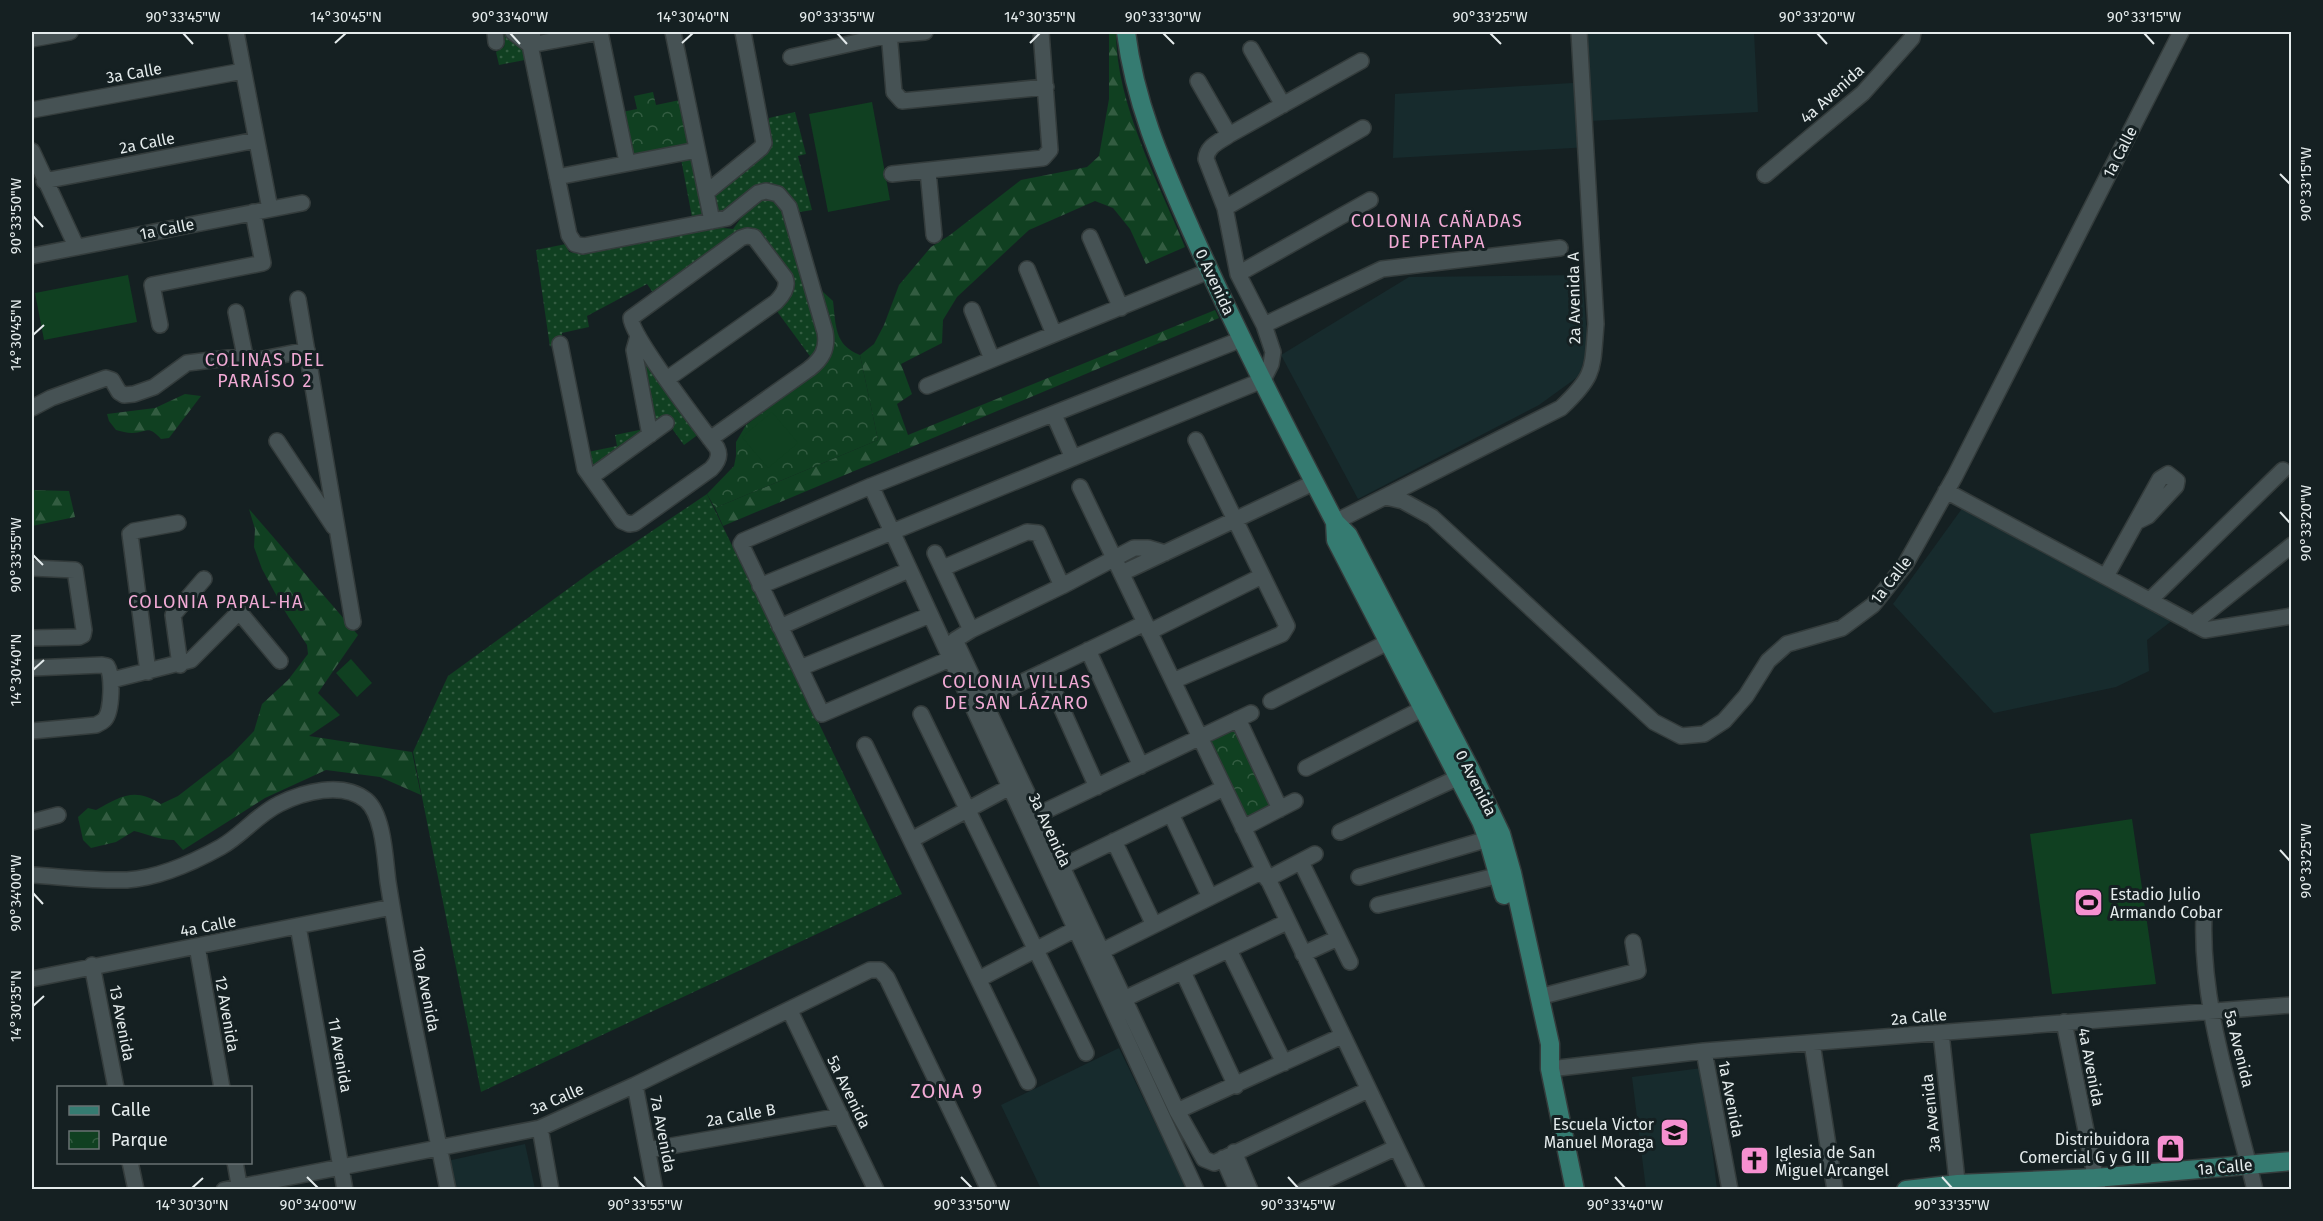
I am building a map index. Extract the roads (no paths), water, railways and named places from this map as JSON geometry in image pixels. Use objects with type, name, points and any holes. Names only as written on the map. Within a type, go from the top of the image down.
[{"type":"main road","name":"0 Avenida","points":[[1126,32],[1131,69],[1154,144],[1209,271],[1335,522],[1348,535],[1422,709],[1492,814],[1508,855],[1550,1044],[1550,1069],[1575,1190]]},
{"type":"main road","name":"0 Avenida","points":[[1394,639],[1465,774],[1500,874],[1539,1045],[1550,1069]]},
{"type":"main road","name":"1a Calle","points":[[1906,1190],[2096,1184],[2292,1161]]},
{"type":"street","points":[[32,39],[69,32]]},
{"type":"street","points":[[236,32],[270,209]]},
{"type":"street","points":[[513,32],[531,38],[600,32],[627,162]]},
{"type":"street","points":[[673,32],[712,221]]},
{"type":"street","points":[[707,192],[760,150],[765,141],[743,32]]},
{"type":"street","points":[[791,57],[889,33],[925,32]]},
{"type":"street","points":[[892,174],[1046,157],[1050,150],[1041,32]]},
{"type":"street","name":"2a Avenida A","points":[[1335,522],[1561,408],[1586,382],[1592,372],[1596,324],[1579,32]]},
{"type":"street","name":"4a Avenida","points":[[1765,175],[1863,93],[1912,38],[1913,32]]},
{"type":"street","name":"1a Calle","points":[[1386,497],[1403,501],[1432,516],[1654,722],[1681,736],[1704,734],[1724,721],[1746,696],[1768,661],[1786,644],[1842,628],[1873,605],[1905,565],[1946,491],[2181,32]]},
{"type":"street","points":[[889,33],[894,92],[902,101],[1046,87]]},
{"type":"street","points":[[531,38],[570,237],[578,246],[730,217],[758,193],[774,193],[785,200],[790,211],[825,332],[824,354],[817,363],[710,439]]},
{"type":"street","points":[[1251,49],[1283,105]]},
{"type":"street","points":[[760,586],[1263,380],[1273,352],[1264,325],[1239,274],[1225,208],[1206,159],[1210,147],[1360,61]]},
{"type":"street","name":"3a Calle","points":[[32,110],[243,71]]},
{"type":"street","points":[[1198,81],[1229,135]]},
{"type":"street","points":[[1225,208],[1363,128]]},
{"type":"street","name":"2a Calle","points":[[44,181],[256,140]]},
{"type":"street","points":[[557,177],[697,150]]},
{"type":"street","points":[[32,151],[76,246]]},
{"type":"street","points":[[928,171],[934,235]]},
{"type":"street","points":[[1239,274],[1370,200]]},
{"type":"street","name":"1a Calle","points":[[32,256],[302,203]]},
{"type":"street","points":[[160,325],[152,285],[263,262],[253,212]]},
{"type":"street","points":[[560,344],[585,469],[622,521],[635,524],[715,466],[718,451],[667,379],[638,336],[631,323],[631,318],[744,237],[750,236],[757,239],[785,278],[786,288],[776,302],[667,379]]},
{"type":"street","points":[[1090,237],[1121,308]]},
{"type":"street","points":[[1264,325],[1382,269],[1560,248]]},
{"type":"street","points":[[1027,269],[1054,334]]},
{"type":"street","points":[[927,386],[1209,271]]},
{"type":"street","points":[[298,299],[353,622]]},
{"type":"street","points":[[972,310],[992,359]]},
{"type":"street","points":[[236,312],[244,356]]},
{"type":"street","points":[[638,336],[634,350],[650,435]]},
{"type":"street","points":[[950,659],[822,714],[742,547],[743,541],[871,486],[1242,339]]},
{"type":"street","points":[[32,408],[51,398],[106,378],[113,381],[119,392],[124,395],[134,394],[154,387],[187,363],[244,356],[258,360],[307,350]]},
{"type":"street","points":[[32,395],[51,398]]},
{"type":"street","points":[[1054,415],[1073,458]]},
{"type":"street","points":[[591,477],[666,423]]},
{"type":"street","points":[[1173,681],[1286,630],[1287,626],[1196,440]]},
{"type":"street","points":[[277,441],[338,532]]},
{"type":"street","points":[[2150,600],[2283,470]]},
{"type":"street","points":[[1315,482],[1164,553],[1062,586],[955,640],[1100,951],[1177,1111],[1204,1159],[1214,1163],[1368,1090]]},
{"type":"street","name":"3a Avenida","points":[[871,486],[1196,1190]]},
{"type":"street","points":[[1080,487],[1417,1190]]},
{"type":"street","points":[[1946,491],[2205,630],[2292,616]]},
{"type":"street","points":[[2106,576],[2138,521]]},
{"type":"street","points":[[148,672],[130,534],[178,524]]},
{"type":"street","points":[[943,568],[1033,531],[1038,533],[1062,586]]},
{"type":"street","points":[[2193,624],[2292,545]]},
{"type":"street","points":[[936,553],[971,630]]},
{"type":"street","points":[[32,568],[75,570],[84,630],[83,635],[79,637],[32,638]]},
{"type":"street","points":[[780,627],[909,570]]},
{"type":"street","points":[[983,701],[1088,650],[1147,627],[1262,576]]},
{"type":"street","points":[[180,665],[173,615],[204,579]]},
{"type":"street","points":[[112,680],[180,665],[191,660],[237,614],[241,614],[280,661]]},
{"type":"street","points":[[800,668],[930,615]]},
{"type":"street","points":[[1271,701],[1394,639]]},
{"type":"street","points":[[1088,650],[1141,766]]},
{"type":"street","points":[[32,668],[102,665],[107,666],[112,680],[105,719],[96,724],[32,731]]},
{"type":"street","points":[[1045,671],[1097,787]]},
{"type":"street","points":[[1306,768],[1422,709]]},
{"type":"street","points":[[921,714],[1086,1053]]},
{"type":"street","points":[[1037,815],[1245,716],[1280,809]]},
{"type":"street","points":[[865,745],[1028,1082]]},
{"type":"street","points":[[1340,832],[1465,774]]},
{"type":"street","points":[[911,840],[1010,787]]},
{"type":"street","points":[[1061,867],[1224,788]]},
{"type":"street","name":"10a Avenida","points":[[32,875],[127,880],[150,876],[221,847],[261,815],[279,804],[304,794],[326,790],[350,793],[365,799],[375,809],[379,824],[392,908],[448,1190]]},
{"type":"street","points":[[1243,828],[1295,801]]},
{"type":"street","points":[[1171,814],[1210,897]]},
{"type":"street","points":[[32,822],[58,815]]},
{"type":"street","points":[[1359,877],[1488,839]]},
{"type":"street","points":[[1114,841],[1154,925]]},
{"type":"street","points":[[1100,951],[1210,897],[1315,854]]},
{"type":"street","points":[[1300,862],[1350,962]]},
{"type":"street","points":[[1378,905],[1500,874]]},
{"type":"street","name":"4a Calle","points":[[32,979],[92,965],[392,908]]},
{"type":"street","name":"5a Avenida","points":[[2204,916],[2203,955],[2211,1012],[2255,1190]]},
{"type":"street","points":[[1124,999],[1287,922]]},
{"type":"street","name":"11 Avenida","points":[[298,926],[345,1190]]},
{"type":"street","points":[[979,979],[1076,929]]},
{"type":"street","points":[[1303,954],[1338,938]]},
{"type":"street","points":[[1539,997],[1638,971],[1633,942]]},
{"type":"street","name":"12 Avenida","points":[[197,946],[222,1086]]},
{"type":"street","points":[[1229,950],[1284,1063]]},
{"type":"street","name":"13 Avenida","points":[[92,965],[116,1086]]},
{"type":"street","name":"3a Calle","points":[[234,1189],[540,1128],[790,1011],[870,970],[880,970],[887,978],[988,1190]]},
{"type":"street","points":[[1183,972],[1236,1086]]},
{"type":"street","name":"2a Calle","points":[[1550,1069],[1704,1051],[2292,1005]]},
{"type":"street","name":"5a Avenida","points":[[790,1011],[876,1190]]},
{"type":"street","name":"4a Avenida","points":[[2064,1022],[2096,1184]]},
{"type":"street","name":"3a Avenida","points":[[1941,1033],[1958,1187]]},
{"type":"street","points":[[1177,1111],[1342,1036]]},
{"type":"street","points":[[1812,1043],[1835,1190]]},
{"type":"street","name":"1a Avenida","points":[[1704,1051],[1730,1190]]},
{"type":"street","name":"7a Avenida","points":[[635,1085],[655,1190]]},
{"type":"street","name":"2a Calle B","points":[[648,1150],[840,1116]]},
{"type":"street","points":[[540,1128],[551,1190]]},
{"type":"street","points":[[1304,1190],[1395,1148]]},
{"type":"street","points":[[1228,1155],[1237,1190]]},
{"type":"street","points":[[1228,1155],[1250,1190]]},
{"type":"street","points":[[130,1164],[136,1190]]},
{"type":"street","points":[[234,1189],[235,1164]]},
{"type":"place","name":"Estadio Julio Armando Cobar","points":[[2089,903]]},
{"type":"place","name":"Escuela Victor Manuel Moraga","points":[[1675,1133]]},
{"type":"place","name":"Distribuidora Comercial G y G III","points":[[2171,1148]]},
{"type":"place","name":"Iglesia de San Miguel Arcangel","points":[[1754,1161]]},
{"type":"district","name":"COLONIA CAÑADAS DE PETAPA","points":[[1437,231]]},
{"type":"district","name":"COLINAS DEL PARAÍSO 2","points":[[265,370]]},
{"type":"district","name":"COLONIA PAPAL-HA","points":[[216,602]]},
{"type":"district","name":"COLONIA VILLAS DE SAN LÁZARO","points":[[1017,692]]},
{"type":"district","name":"ZONA 9","points":[[947,1091]]}]
